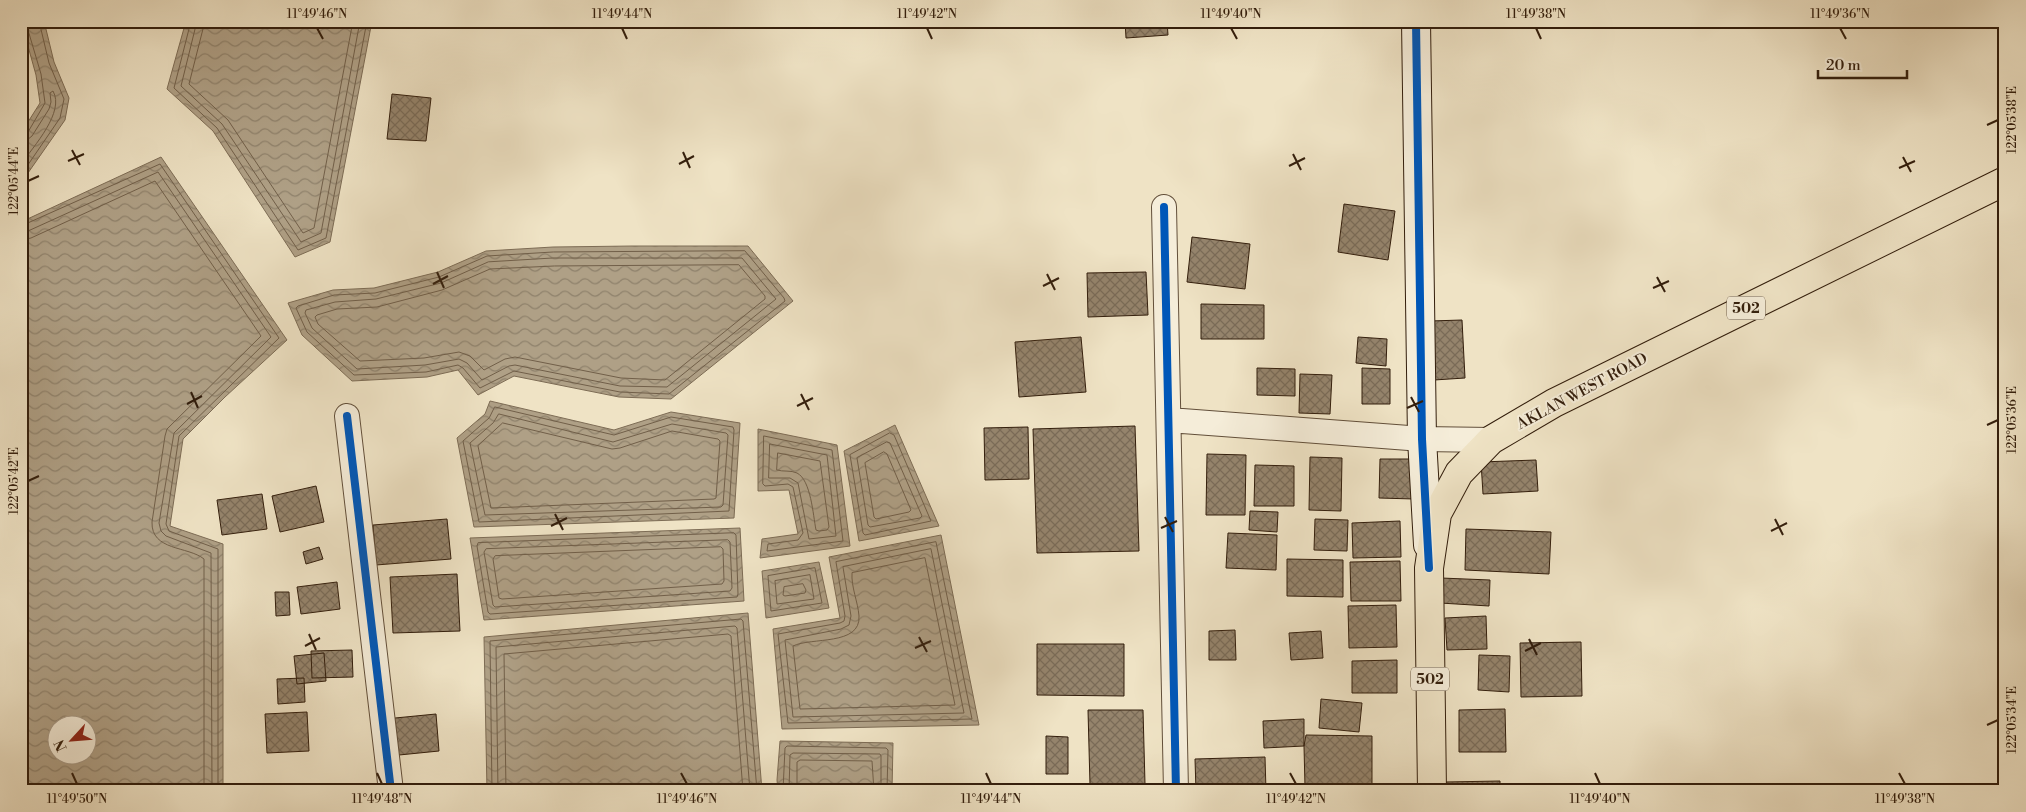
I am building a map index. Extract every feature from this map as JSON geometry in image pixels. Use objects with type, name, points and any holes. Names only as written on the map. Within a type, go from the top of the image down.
[{"type":"main road","name":"AKLAN WEST ROAD","points":[[1432,791],[1429,568],[1437,514],[1459,473],[1491,440],[1554,403],[2005,181]]},
{"type":"street","points":[[1416,21],[1422,439],[1429,568]]},
{"type":"street","points":[[1164,206],[1176,791]]},
{"type":"street","points":[[347,416],[392,791]]},
{"type":"street","points":[[1169,420],[1422,439],[1491,440]]},
{"type":"water","points":[[21,21],[44,21],[54,62],[69,98],[65,120],[21,183],[21,133],[40,103],[36,75]]},
{"type":"water","points":[[186,21],[372,21],[330,242],[295,257],[213,131],[167,89]]},
{"type":"water","points":[[161,157],[287,340],[183,439],[170,526],[223,544],[223,791],[21,791],[21,222]]},
{"type":"water","points":[[748,246],[793,301],[671,399],[619,397],[514,376],[478,395],[458,370],[427,377],[352,381],[302,335],[288,303],[333,290],[374,288],[438,272],[486,251],[553,247]]},
{"type":"water","points":[[490,401],[614,430],[671,412],[740,423],[734,518],[474,527],[457,438],[485,414]]},
{"type":"water","points":[[895,425],[939,526],[859,541],[844,451]]},
{"type":"water","points":[[758,429],[837,445],[850,546],[760,558],[762,539],[798,534],[789,490],[758,491]]},
{"type":"water","points":[[740,528],[744,601],[484,620],[470,538]]},
{"type":"water","points":[[941,535],[979,725],[782,729],[773,629],[840,618],[829,557]]},
{"type":"water","points":[[819,562],[829,608],[766,618],[762,571]]},
{"type":"water","points":[[748,613],[762,791],[487,791],[484,637]]},
{"type":"water","points":[[780,741],[893,743],[892,791],[778,791]]},
{"type":"building","points":[[1125,21],[1167,21],[1168,35],[1126,38]]},
{"type":"building","points":[[392,94],[431,98],[426,141],[387,139]]},
{"type":"building","points":[[1344,204],[1395,211],[1388,260],[1338,252]]},
{"type":"building","points":[[1192,237],[1250,244],[1245,289],[1187,282]]},
{"type":"building","points":[[1146,272],[1148,315],[1088,317],[1087,273]]},
{"type":"building","points":[[1201,304],[1264,305],[1264,339],[1201,339]]},
{"type":"building","points":[[1462,320],[1465,378],[1434,380],[1430,321]]},
{"type":"building","points":[[1081,337],[1086,392],[1019,397],[1015,342]]},
{"type":"building","points":[[1358,337],[1387,339],[1386,366],[1356,363]]},
{"type":"building","points":[[1257,368],[1295,369],[1295,396],[1257,395]]},
{"type":"building","points":[[1362,368],[1390,369],[1390,404],[1362,404]]},
{"type":"building","points":[[1300,374],[1332,375],[1330,414],[1299,413]]},
{"type":"building","points":[[1135,426],[1139,551],[1037,553],[1033,429]]},
{"type":"building","points":[[1028,427],[1029,479],[985,480],[984,428]]},
{"type":"building","points":[[1207,454],[1246,455],[1245,515],[1206,515]]},
{"type":"building","points":[[1310,457],[1342,458],[1341,511],[1309,510]]},
{"type":"building","points":[[1380,459],[1414,459],[1414,499],[1379,498]]},
{"type":"building","points":[[1536,460],[1538,491],[1483,494],[1481,462]]},
{"type":"building","points":[[1255,465],[1294,466],[1294,506],[1254,506]]},
{"type":"building","points":[[316,486],[324,522],[280,532],[272,496]]},
{"type":"building","points":[[262,494],[267,529],[222,535],[217,500]]},
{"type":"building","points":[[1250,511],[1278,512],[1277,532],[1249,530]]},
{"type":"building","points":[[447,519],[451,559],[376,565],[373,525]]},
{"type":"building","points":[[1315,519],[1348,520],[1347,551],[1314,550]]},
{"type":"building","points":[[1400,521],[1401,557],[1353,558],[1352,523]]},
{"type":"building","points":[[1466,529],[1551,532],[1549,574],[1465,570]]},
{"type":"building","points":[[1228,533],[1277,535],[1276,570],[1226,568]]},
{"type":"building","points":[[319,547],[323,559],[306,564],[303,552]]},
{"type":"building","points":[[1287,559],[1343,560],[1343,597],[1287,596]]},
{"type":"building","points":[[1400,561],[1401,601],[1351,601],[1350,562]]},
{"type":"building","points":[[457,574],[460,631],[393,633],[390,577]]},
{"type":"building","points":[[1441,578],[1490,580],[1489,606],[1440,603]]},
{"type":"building","points":[[337,582],[340,609],[301,614],[297,587]]},
{"type":"building","points":[[275,592],[289,592],[290,615],[276,616]]},
{"type":"building","points":[[1396,605],[1397,647],[1349,648],[1348,606]]},
{"type":"building","points":[[1486,616],[1487,649],[1447,650],[1445,618]]},
{"type":"building","points":[[1235,630],[1236,660],[1209,660],[1209,631]]},
{"type":"building","points":[[1321,631],[1323,658],[1291,660],[1289,633]]},
{"type":"building","points":[[1581,642],[1582,696],[1521,697],[1520,643]]},
{"type":"building","points":[[1037,644],[1124,644],[1124,696],[1037,695]]},
{"type":"building","points":[[352,650],[353,677],[312,678],[311,651]]},
{"type":"building","points":[[324,653],[326,681],[297,684],[294,656]]},
{"type":"building","points":[[1479,655],[1510,656],[1509,692],[1478,690]]},
{"type":"building","points":[[1397,660],[1397,693],[1352,693],[1352,661]]},
{"type":"building","points":[[304,678],[305,702],[278,704],[277,679]]},
{"type":"building","points":[[1321,699],[1362,703],[1359,732],[1319,728]]},
{"type":"building","points":[[1505,709],[1506,752],[1459,752],[1459,710]]},
{"type":"building","points":[[1088,710],[1143,710],[1145,784],[1090,785]]},
{"type":"building","points":[[307,712],[309,751],[267,753],[265,714]]},
{"type":"building","points":[[436,714],[439,751],[389,756],[385,719]]},
{"type":"building","points":[[1304,719],[1304,746],[1264,748],[1263,721]]},
{"type":"building","points":[[1306,735],[1372,736],[1372,788],[1305,787],[1304,746]]},
{"type":"building","points":[[1046,736],[1068,737],[1068,774],[1046,774]]},
{"type":"building","points":[[1265,757],[1266,791],[1196,791],[1195,759]]},
{"type":"building","points":[[1500,781],[1500,791],[1445,791],[1445,782]]},
{"type":"cycle path","points":[[1416,21],[1422,439],[1429,568]]},
{"type":"cycle path","points":[[1164,207],[1176,791]]},
{"type":"cycle path","points":[[347,416],[391,791]]}]
